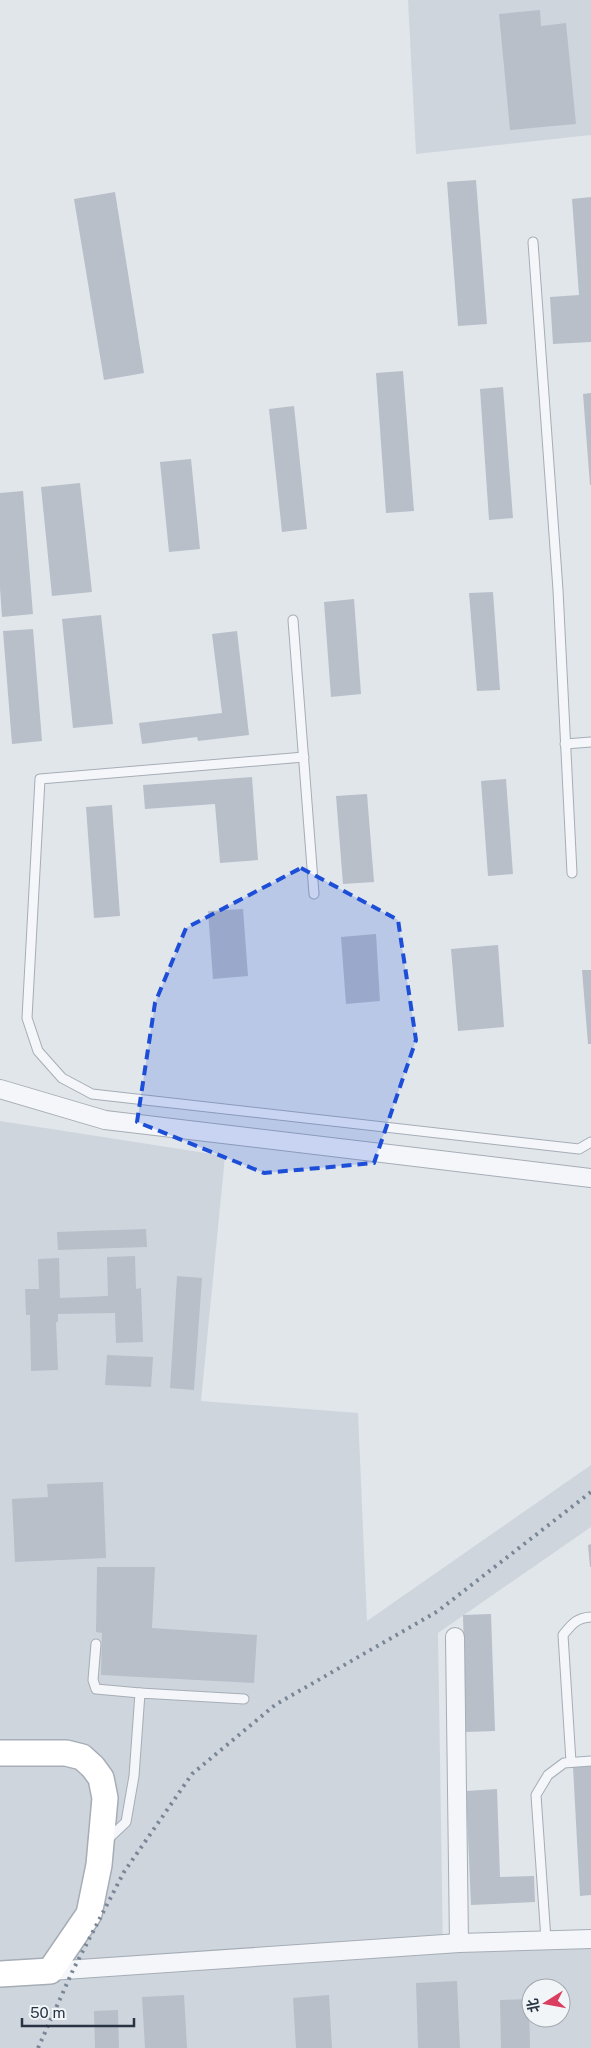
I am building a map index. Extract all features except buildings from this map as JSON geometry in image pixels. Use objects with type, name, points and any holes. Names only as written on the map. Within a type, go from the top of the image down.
[{"type":"street","points":[[0,1089],[105,1120],[591,1178]]},
{"type":"street","points":[[455,1637],[458,1943]]},
{"type":"street","points":[[1,1753],[66,1752],[82,1757],[93,1766],[101,1778],[105,1798],[101,1847],[89,1914],[50,1971]]},
{"type":"street","points":[[0,1974],[458,1943],[591,1939]]},
{"type":"lane","points":[[533,242],[557,580],[572,873]]},
{"type":"lane","points":[[293,620],[314,894]]},
{"type":"lane","points":[[565,744],[591,742]]},
{"type":"lane","points":[[304,757],[40,779],[27,1018],[38,1050],[62,1078],[92,1094],[579,1149],[591,1142]]},
{"type":"lane","points":[[571,1762],[563,1636],[574,1622],[581,1618],[591,1617]]},
{"type":"lane","points":[[96,1644],[93,1680],[96,1689],[244,1699]]},
{"type":"lane","points":[[101,1847],[126,1822],[134,1776],[140,1693]]},
{"type":"lane","points":[[546,1940],[536,1794],[548,1775],[564,1763],[591,1761]]},
{"type":"highlighted area","points":[[301,868],[398,920],[416,1040],[374,1163],[264,1173],[137,1122],[155,1003],[186,928]]},
{"type":"shaded area","points":[[408,0],[591,0],[591,135],[416,154]]},
{"type":"shaded area","points":[[0,1121],[225,1156],[201,1401],[358,1413],[367,1621],[591,1465],[591,1527],[438,1633],[443,1953],[591,1948],[591,2048],[0,2048]]},
{"type":"railway","points":[[38,2048],[73,1970],[124,1872],[192,1774],[275,1705],[438,1611],[591,1492]]}]
